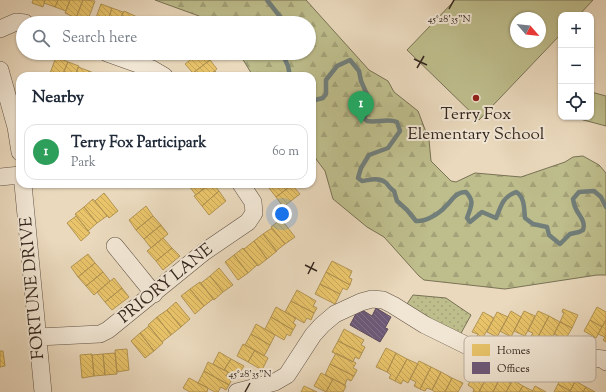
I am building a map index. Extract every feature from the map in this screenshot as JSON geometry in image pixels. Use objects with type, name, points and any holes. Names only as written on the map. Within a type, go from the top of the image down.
[{"type":"street","points":[[0,30],[16,22]]},
{"type":"street","points":[[127,60],[157,72]]},
{"type":"street","points":[[0,70],[16,127]]},
{"type":"street","points":[[0,176],[16,175]]},
{"type":"street","name":"FORTUNE DRIVE","points":[[23,188],[43,392]]},
{"type":"street","name":"PRIORY LANE","points":[[38,337],[100,334],[108,330],[204,252],[248,222],[254,213],[253,202],[244,188]]},
{"type":"street","points":[[115,246],[154,294]]},
{"type":"street","points":[[237,392],[276,382],[287,375],[313,335],[322,325],[335,314],[372,299],[383,300],[464,344]]},
{"type":"street","points":[[596,357],[603,358],[606,362]]},
{"type":"green space","points":[[155,0],[306,0],[369,70],[388,81],[394,92],[418,111],[429,140],[431,161],[451,181],[456,182],[475,173],[521,177],[565,162],[573,157],[583,156],[599,165],[606,173],[606,275],[597,275],[505,289],[424,280],[384,237],[367,227],[333,199],[325,171],[316,159],[316,72],[251,72],[243,60],[316,60],[316,16],[199,16]]},
{"type":"green space","points":[[455,0],[593,0],[582,12],[558,12],[558,37],[479,120],[407,50]]},
{"type":"green space","points":[[594,93],[606,96],[606,126],[584,120],[594,120]]},
{"type":"green space","points":[[413,295],[446,298],[471,315],[460,335],[425,316],[407,304]]},
{"type":"building: Homes","points":[[33,0],[45,0],[43,7],[32,3]]},
{"type":"building: Homes","points":[[45,0],[58,0],[55,7],[44,3]]},
{"type":"building: Homes","points":[[58,0],[70,0],[66,11],[55,7]]},
{"type":"building: Homes","points":[[70,0],[83,0],[77,16],[72,16],[65,13]]},
{"type":"building: Homes","points":[[83,0],[95,1],[89,16],[77,16]]},
{"type":"building: Homes","points":[[101,4],[112,8],[109,16],[97,16]]},
{"type":"building: Homes","points":[[112,8],[123,12],[122,16],[109,16]]},
{"type":"building: Homes","points":[[124,11],[135,16],[122,16]]},
{"type":"building: Homes","points":[[55,60],[63,60],[68,62],[64,72],[50,72]]},
{"type":"building: Homes","points":[[190,60],[210,60],[194,72],[192,72],[185,64]]},
{"type":"building: Homes","points":[[210,60],[217,69],[213,72],[194,72]]},
{"type":"building: Homes","points":[[68,62],[79,66],[77,72],[64,72]]},
{"type":"building: Homes","points":[[78,67],[89,71],[89,72],[76,72]]},
{"type":"building: Homes","points":[[191,188],[205,188],[196,195]]},
{"type":"building: Homes","points":[[205,188],[216,188],[219,191],[202,206],[194,196]]},
{"type":"building: Homes","points":[[269,188],[288,188],[276,197]]},
{"type":"building: Homes","points":[[288,188],[295,188],[300,194],[283,207],[276,197]]},
{"type":"building: Homes","points":[[219,191],[226,201],[209,215],[202,206]]},
{"type":"building: Homes","points":[[104,193],[118,211],[109,218],[95,201]]},
{"type":"building: Homes","points":[[93,199],[107,216],[97,223],[84,207]]},
{"type":"building: Homes","points":[[146,206],[153,216],[136,230],[129,220]]},
{"type":"building: Homes","points":[[84,207],[97,223],[88,231],[75,214]]},
{"type":"building: Homes","points":[[76,216],[90,233],[81,241],[67,223]]},
{"type":"building: Homes","points":[[153,216],[161,225],[144,239],[136,230]]},
{"type":"building: Homes","points":[[281,219],[295,237],[285,244],[271,227]]},
{"type":"building: Homes","points":[[161,225],[168,234],[151,248],[144,239]]},
{"type":"building: Homes","points":[[272,228],[285,244],[276,251],[263,234]]},
{"type":"building: Homes","points":[[263,234],[277,251],[267,259],[254,241]]},
{"type":"building: Homes","points":[[163,238],[172,248],[156,261],[147,251]]},
{"type":"building: Homes","points":[[254,241],[267,259],[258,266],[244,249]]},
{"type":"building: Homes","points":[[172,248],[180,256],[163,270],[156,261]]},
{"type":"building: Homes","points":[[243,248],[257,265],[248,273],[234,255]]},
{"type":"building: Homes","points":[[88,254],[95,263],[78,277],[71,267]]},
{"type":"building: Homes","points":[[234,255],[248,273],[238,280],[225,262]]},
{"type":"building: Homes","points":[[332,261],[352,271],[349,278],[352,279],[350,285],[326,272]]},
{"type":"building: Homes","points":[[95,263],[103,272],[86,286],[78,277]]},
{"type":"building: Homes","points":[[219,268],[233,285],[223,292],[210,276]]},
{"type":"building: Homes","points":[[103,272],[110,281],[94,295],[86,286]]},
{"type":"building: Homes","points":[[326,272],[350,285],[347,290],[343,288],[340,294],[320,284]]},
{"type":"building: Homes","points":[[210,276],[223,292],[214,300],[201,283]]},
{"type":"building: Homes","points":[[114,278],[122,288],[105,302],[97,292]]},
{"type":"building: Homes","points":[[200,282],[213,299],[204,306],[190,289]]},
{"type":"building: Homes","points":[[320,284],[340,294],[335,304],[315,294]]},
{"type":"building: Homes","points":[[122,288],[129,297],[112,310],[105,302]]},
{"type":"building: Homes","points":[[190,289],[204,306],[195,314],[181,296]]},
{"type":"building: Homes","points":[[297,290],[316,301],[313,306],[317,308],[314,313],[291,301]]},
{"type":"building: Homes","points":[[291,301],[314,313],[311,320],[307,318],[304,323],[285,312]]},
{"type":"building: Homes","points":[[176,302],[190,319],[181,327],[167,310]]},
{"type":"building: Homes","points":[[276,307],[296,318],[293,323],[296,325],[293,330],[271,317]]},
{"type":"building: Homes","points":[[597,307],[606,312],[606,320],[602,327],[590,320]]},
{"type":"building: Homes","points":[[563,309],[578,315],[572,328],[560,322],[564,313],[562,312]]},
{"type":"building: Homes","points":[[167,310],[181,327],[171,335],[157,317]]},
{"type":"building: Homes","points":[[511,311],[521,317],[512,336],[500,331]]},
{"type":"building: Homes","points":[[524,311],[535,316],[525,336],[514,331]]},
{"type":"building: Homes","points":[[538,311],[549,316],[539,336],[531,336],[533,333],[528,331]]},
{"type":"building: Homes","points":[[483,312],[494,318],[484,336],[477,336],[478,334],[472,332]]},
{"type":"building: Homes","points":[[497,312],[508,317],[498,336],[487,332]]},
{"type":"building: Homes","points":[[549,316],[560,322],[553,336],[539,336]]},
{"type":"building: Homes","points":[[157,317],[171,335],[162,342],[148,325]]},
{"type":"building: Homes","points":[[271,317],[293,330],[290,336],[287,334],[284,340],[265,329]]},
{"type":"building: Homes","points":[[590,320],[602,327],[596,338],[596,336],[593,336],[584,331]]},
{"type":"building: Homes","points":[[606,320],[606,342],[603,340],[605,337],[598,334]]},
{"type":"building: Homes","points":[[560,322],[572,328],[567,336],[558,336],[554,334]]},
{"type":"building: Homes","points":[[256,324],[275,335],[270,345],[251,334]]},
{"type":"building: Homes","points":[[149,326],[163,343],[154,351],[140,333]]},
{"type":"building: Homes","points":[[344,329],[364,340],[361,345],[365,347],[362,353],[338,341]]},
{"type":"building: Homes","points":[[140,333],[154,351],[145,358],[131,341]]},
{"type":"building: Homes","points":[[251,334],[270,345],[264,356],[245,345]]},
{"type":"building: Homes","points":[[338,341],[362,353],[359,359],[355,357],[353,362],[332,352]]},
{"type":"building: Homes","points":[[243,344],[255,350],[248,362],[237,356]]},
{"type":"building: Homes","points":[[386,348],[396,353],[387,372],[376,367]]},
{"type":"building: Homes","points":[[127,349],[129,370],[117,372],[115,350]]},
{"type":"building: Homes","points":[[255,350],[268,358],[262,370],[248,362]]},
{"type":"building: Homes","points":[[0,351],[3,351],[5,366],[0,367]]},
{"type":"building: Homes","points":[[219,352],[231,359],[224,370],[213,364]]},
{"type":"building: Homes","points":[[115,353],[117,374],[105,375],[103,354]]},
{"type":"building: Homes","points":[[336,353],[356,363],[353,368],[357,370],[354,376],[330,364]]},
{"type":"building: Homes","points":[[396,353],[407,359],[395,381],[389,378],[391,375],[387,372]]},
{"type":"building: Homes","points":[[92,354],[94,376],[82,378],[80,355]]},
{"type":"building: Homes","points":[[103,354],[105,375],[94,376],[92,355]]},
{"type":"building: Homes","points":[[231,359],[244,366],[237,377],[224,370]]},
{"type":"building: Homes","points":[[407,359],[418,364],[408,383],[403,380],[401,384],[395,381]]},
{"type":"building: Homes","points":[[419,361],[431,367],[420,389],[414,386],[416,382],[410,379]]},
{"type":"building: Homes","points":[[208,362],[228,372],[226,376],[232,379],[229,385],[204,371]]},
{"type":"building: Homes","points":[[330,364],[354,376],[351,381],[347,379],[345,385],[325,375]]},
{"type":"building: Homes","points":[[431,367],[441,372],[432,390],[427,388],[425,391],[420,389]]},
{"type":"building: Homes","points":[[204,371],[229,385],[226,390],[221,387],[218,392],[215,392],[198,383]]},
{"type":"building: Homes","points":[[441,372],[452,378],[445,392],[435,392],[432,390]]},
{"type":"building: Homes","points":[[321,373],[333,379],[326,392],[314,386]]},
{"type":"building: Homes","points":[[189,378],[208,388],[207,392],[190,392],[183,388]]},
{"type":"building: Homes","points":[[452,378],[463,383],[458,392],[445,392]]},
{"type":"building: Homes","points":[[333,379],[346,386],[343,392],[326,392]]},
{"type":"building: Homes","points":[[470,382],[484,382],[479,392],[473,392],[474,389],[468,385]]},
{"type":"building: Homes","points":[[484,382],[498,382],[493,392],[479,391]]},
{"type":"building: Homes","points":[[498,382],[511,383],[506,392],[493,392]]},
{"type":"building: Homes","points":[[512,382],[516,382],[523,386],[519,392],[506,392]]},
{"type":"building: Homes","points":[[559,382],[575,382],[570,391],[558,384]]},
{"type":"building: Homes","points":[[575,382],[586,387],[583,392],[570,392]]},
{"type":"building: Homes","points":[[558,384],[570,391],[570,392],[554,392]]},
{"type":"building: Homes","points":[[304,386],[317,392],[301,392]]},
{"type":"building: Homes","points":[[523,386],[533,391],[519,392]]},
{"type":"building: Homes","points":[[535,386],[546,392],[532,392]]},
{"type":"building: Homes","points":[[586,387],[595,392],[583,392]]},
{"type":"building: Offices","points":[[359,308],[372,316],[376,308],[391,317],[385,328],[388,329],[380,342],[350,325]]},
{"type":"waterway","points":[[267,0],[280,16]]},
{"type":"waterway","points":[[285,60],[289,72]]},
{"type":"waterway","points":[[316,100],[323,98],[326,94],[326,80],[337,66],[350,60],[359,71],[361,81],[369,99],[369,109],[364,118],[367,121],[390,120],[397,122],[400,131],[388,148],[369,155],[361,168],[358,178],[362,181],[376,179],[385,182],[394,191],[397,201],[416,221],[424,220],[437,214],[453,198],[463,192],[466,192],[471,199],[471,207],[467,218],[470,222],[482,212],[496,218],[505,199],[516,192],[523,200],[525,218],[533,224],[547,227],[549,235],[560,244],[570,234],[583,230],[584,224],[575,207],[573,199],[579,192],[594,191],[601,197],[606,207]]},
{"type":"place","name":"Terry Fox Elementary School","points":[[476,98]]},
{"type":"place","name":"Terry Fox Participark","points":[[361,124]]}]
